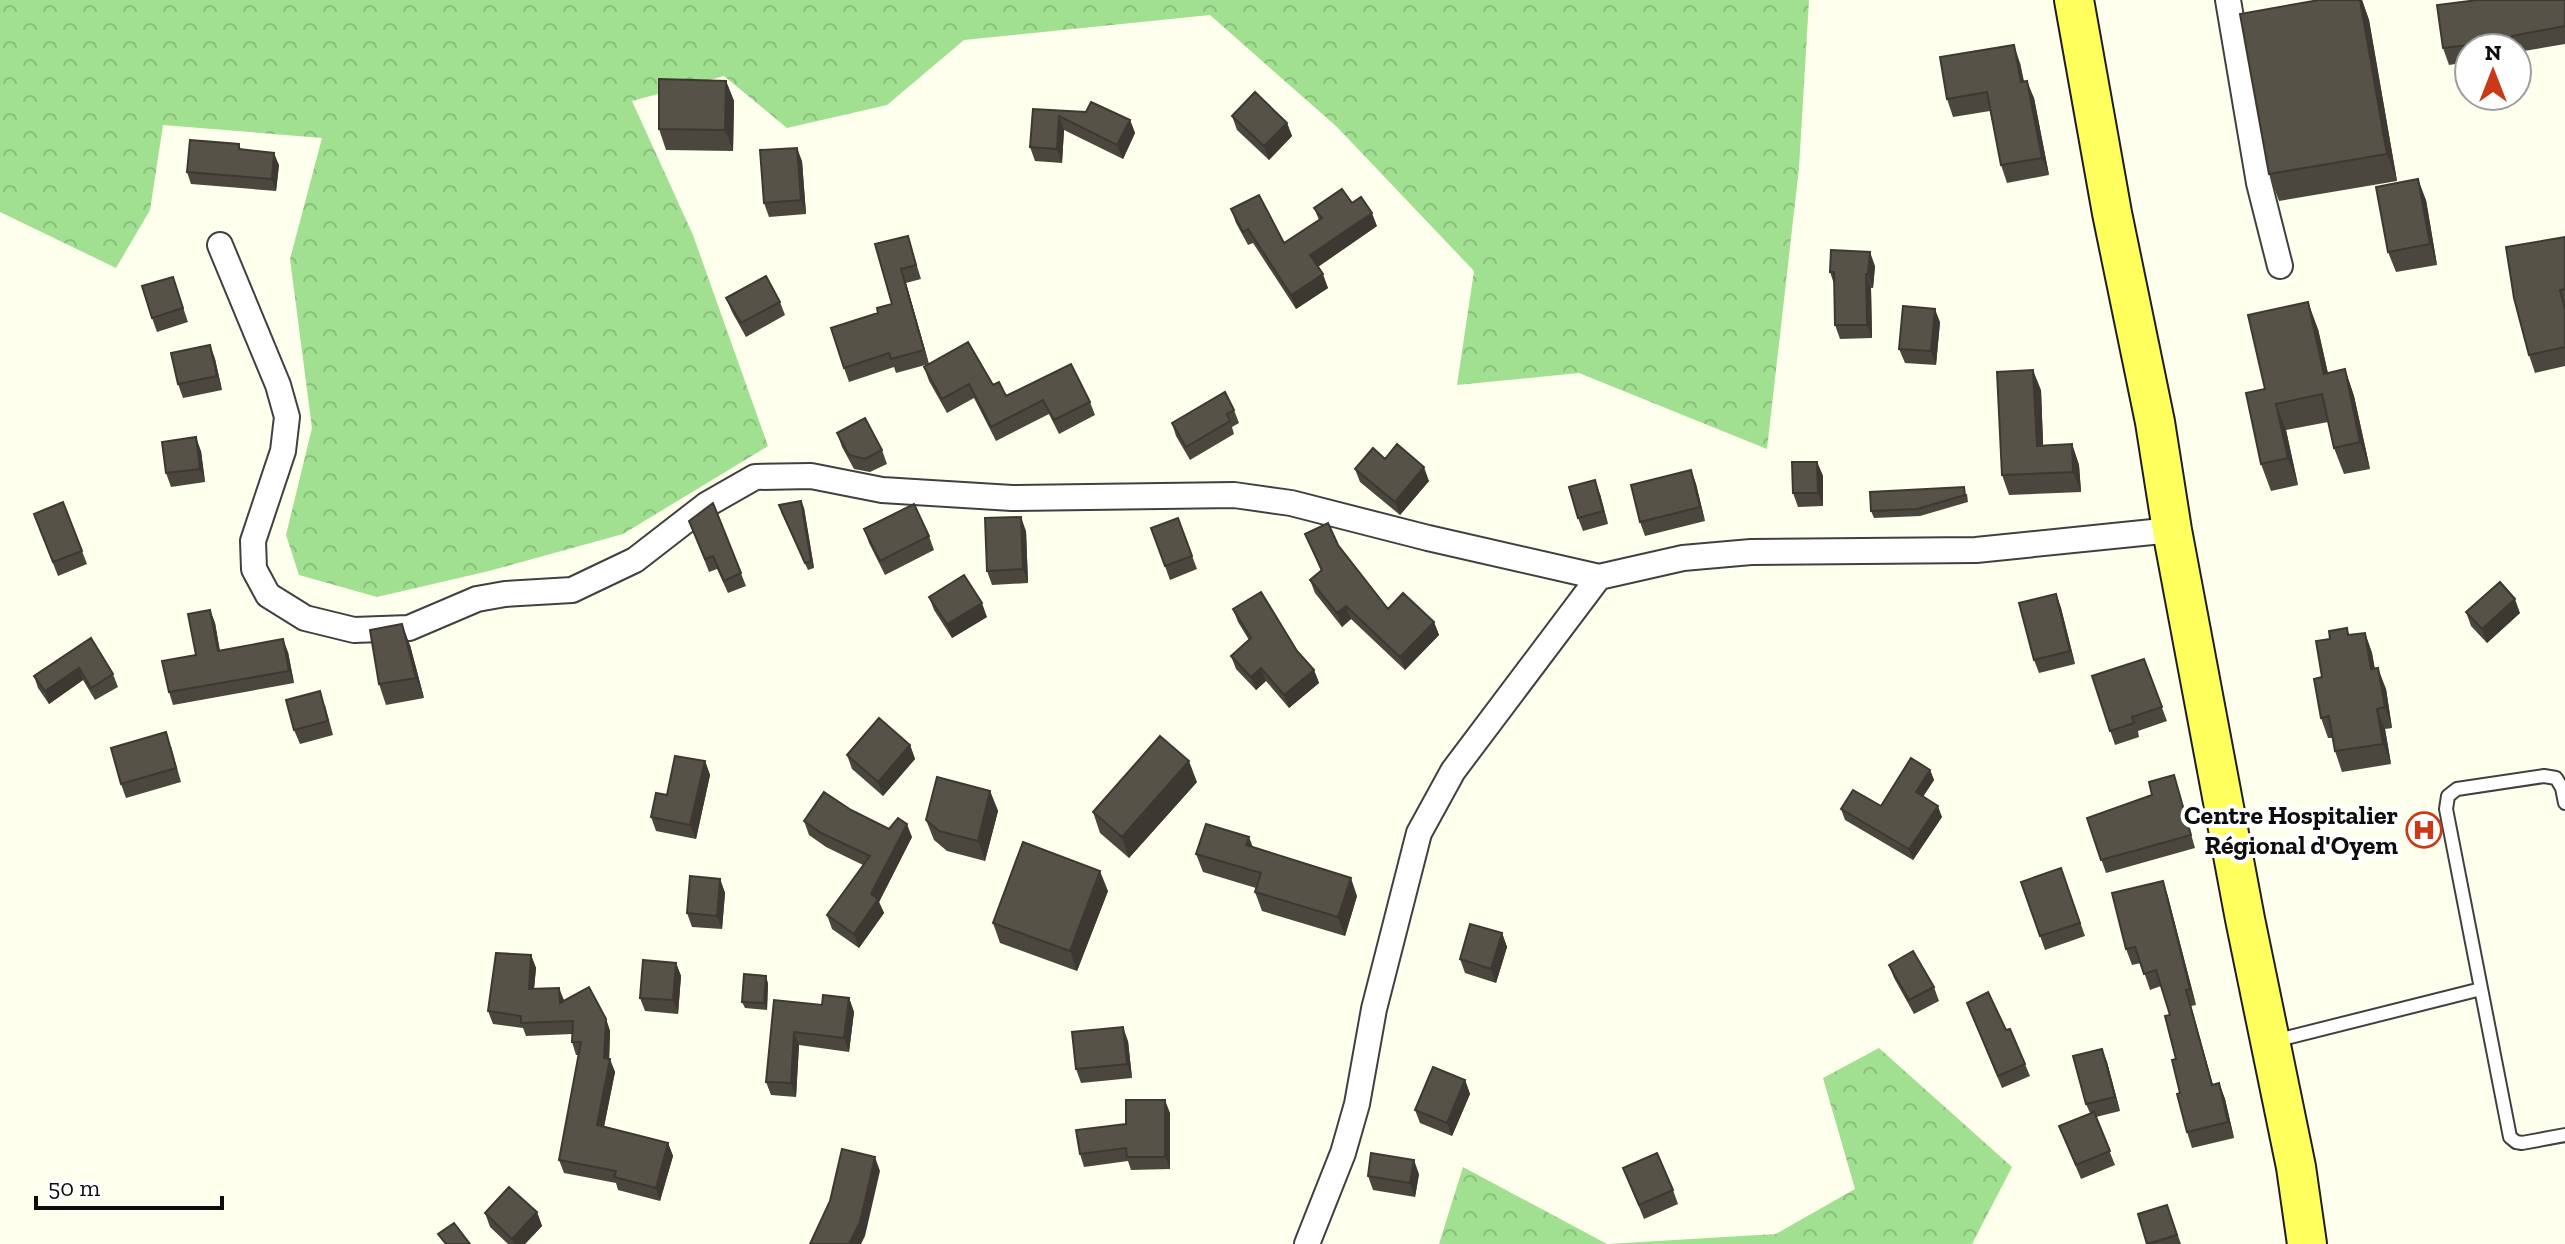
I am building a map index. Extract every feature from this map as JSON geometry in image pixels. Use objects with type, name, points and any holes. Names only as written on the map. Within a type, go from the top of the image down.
[{"type":"main road","points":[[2074,0],[2112,213],[2155,422],[2172,530],[2242,903],[2296,1167],[2307,1244]]},
{"type":"street","points":[[2228,0],[2259,183],[2280,266]]},
{"type":"street","points":[[220,245],[278,385],[287,417],[283,451],[253,541],[254,569],[268,595],[305,618],[354,630],[409,628],[477,599],[572,590],[635,560],[706,505],[755,477],[811,476],[882,490],[1012,498],[1234,495],[1291,503],[1599,577],[1683,558],[1751,552],[1976,550],[2172,530]]},
{"type":"street","points":[[1307,1244],[1343,1153],[1357,1104],[1374,1009],[1419,833],[1453,771],[1599,577]]},
{"type":"lane","points":[[2565,803],[2556,778],[2544,776],[2457,789],[2448,796],[2446,809],[2510,1137],[2522,1143],[2565,1135]]},
{"type":"lane","points":[[2271,1042],[2481,989]]},
{"type":"green space","points":[[0,0],[1809,0],[1799,168],[1767,449],[1579,373],[1457,385],[1474,271],[1337,127],[1210,15],[964,40],[887,105],[787,128],[724,76],[632,101],[693,235],[768,446],[623,534],[489,571],[377,597],[299,575],[286,535],[312,428],[290,259],[322,138],[163,125],[150,210],[116,268],[0,212]]},
{"type":"green space","points":[[1879,1048],[2012,1167],[1972,1244],[1607,1244],[1776,1234],[1855,1189],[1823,1078]]},
{"type":"green space","points":[[1463,1167],[1607,1244],[1439,1244]]},
{"type":"building","points":[[2319,0],[2360,0],[2387,154],[2269,174],[2240,14]]},
{"type":"building","points":[[2478,0],[2565,0],[2565,26],[2533,32],[2453,32],[2453,47],[2443,48],[2437,5]]},
{"type":"building","points":[[2014,45],[2021,82],[2027,81],[2042,158],[2001,165],[1987,92],[1947,99],[1940,57]]},
{"type":"building","points":[[659,79],[726,81],[725,130],[659,129]]},
{"type":"building","points":[[1255,92],[1287,123],[1264,146],[1232,116]]},
{"type":"building","points":[[1091,102],[1130,120],[1117,145],[1059,116],[1057,149],[1030,147],[1033,109],[1086,112]]},
{"type":"building","points":[[190,140],[239,144],[239,149],[274,153],[272,179],[187,172]]},
{"type":"building","points":[[797,148],[801,200],[764,203],[760,150]]},
{"type":"building","points":[[2418,179],[2430,244],[2388,252],[2376,187]]},
{"type":"building","points":[[1342,189],[1352,203],[1361,197],[1372,213],[1310,255],[1323,274],[1291,295],[1248,229],[1243,232],[1231,209],[1259,195],[1284,243],[1322,218],[1314,208]]},
{"type":"building","points":[[908,236],[916,265],[901,269],[924,350],[891,359],[889,353],[844,368],[831,328],[878,313],[877,308],[892,304],[875,244]]},
{"type":"building","points":[[2565,237],[2565,289],[2560,290],[2565,309],[2565,347],[2529,355],[2514,298],[2506,247]]},
{"type":"building","points":[[1831,250],[1870,252],[1866,274],[1867,325],[1835,325]]},
{"type":"building","points":[[766,276],[780,302],[741,323],[726,298]]},
{"type":"building","points":[[173,277],[183,308],[152,318],[142,286]]},
{"type":"building","points":[[2308,302],[2324,374],[2345,369],[2360,442],[2334,448],[2322,394],[2276,404],[2288,458],[2261,464],[2246,393],[2265,389],[2248,315]]},
{"type":"building","points":[[1903,306],[1935,309],[1931,351],[1899,349]]},
{"type":"building","points":[[968,342],[993,385],[999,382],[1006,396],[1071,364],[1090,402],[1054,420],[1043,400],[991,427],[969,384],[942,399],[924,367]]},
{"type":"building","points":[[210,345],[217,376],[178,384],[171,353]]},
{"type":"building","points":[[2033,370],[2037,446],[2072,444],[2073,472],[2002,475],[1997,372]]},
{"type":"building","points":[[1225,392],[1234,410],[1227,414],[1230,421],[1186,447],[1172,423]]},
{"type":"building","points":[[865,418],[882,450],[865,459],[849,455],[837,433]]},
{"type":"building","points":[[196,437],[200,469],[166,473],[162,442]]},
{"type":"building","points":[[1397,444],[1424,467],[1395,502],[1355,469],[1373,448],[1385,459]]},
{"type":"building","points":[[1792,462],[1817,462],[1818,493],[1793,493]]},
{"type":"building","points":[[1691,470],[1700,507],[1640,522],[1631,485]]},
{"type":"building","points":[[1595,480],[1603,511],[1578,518],[1569,487]]},
{"type":"building","points":[[1964,487],[1965,495],[1917,509],[1871,511],[1870,492]]},
{"type":"building","points":[[801,501],[811,561],[805,563],[779,505]]},
{"type":"building","points":[[63,502],[82,551],[53,562],[34,514]]},
{"type":"building","points":[[713,503],[741,573],[724,581],[713,556],[705,559],[689,521]]},
{"type":"building","points":[[914,504],[929,536],[880,561],[864,529]]},
{"type":"building","points":[[1021,517],[1023,569],[987,571],[985,518]]},
{"type":"building","points":[[1178,518],[1192,556],[1165,566],[1151,528]]},
{"type":"building","points":[[1328,523],[1338,545],[1388,609],[1403,593],[1434,622],[1400,657],[1346,606],[1337,613],[1310,580],[1322,570],[1305,534]]},
{"type":"building","points":[[964,575],[982,603],[947,624],[929,597]]},
{"type":"building","points":[[2500,582],[2515,599],[2482,629],[2466,612]]},
{"type":"building","points":[[1261,592],[1297,651],[1314,670],[1284,695],[1261,668],[1251,677],[1231,656],[1251,638],[1233,609]]},
{"type":"building","points":[[2056,594],[2070,651],[2034,660],[2019,603]]},
{"type":"building","points":[[210,610],[218,651],[283,639],[289,671],[169,692],[162,661],[196,655],[188,614]]},
{"type":"building","points":[[402,624],[416,678],[379,684],[370,630]]},
{"type":"building","points":[[2347,628],[2348,635],[2365,633],[2371,669],[2378,668],[2385,707],[2377,709],[2383,744],[2335,751],[2329,716],[2321,718],[2314,679],[2322,677],[2316,641],[2330,639],[2329,631]]},
{"type":"building","points":[[91,638],[113,674],[91,688],[79,668],[45,691],[34,676]]},
{"type":"building","points":[[2144,659],[2162,707],[2132,717],[2134,723],[2110,731],[2092,676]]},
{"type":"building","points":[[320,691],[328,721],[294,730],[286,700]]},
{"type":"building","points":[[879,718],[910,745],[878,782],[847,755]]},
{"type":"building","points":[[166,732],[176,768],[121,784],[111,748]]},
{"type":"building","points":[[1160,736],[1189,761],[1122,837],[1093,812]]},
{"type":"building","points":[[675,756],[705,761],[690,825],[651,817],[656,793],[667,795]]},
{"type":"building","points":[[1911,758],[1930,770],[1916,792],[1938,806],[1909,849],[1841,809],[1853,790],[1881,806]]},
{"type":"building","points":[[2174,775],[2191,835],[2101,860],[2087,818],[2152,795],[2149,782]]},
{"type":"building","points":[[937,777],[990,791],[978,841],[939,831],[926,820]]},
{"type":"building","points":[[824,792],[889,829],[898,818],[907,824],[871,894],[878,899],[854,934],[827,915],[870,856],[821,833],[804,821]]},
{"type":"building","points":[[1206,824],[1249,837],[1246,845],[1351,878],[1338,917],[1255,892],[1261,873],[1196,854]]},
{"type":"building","points":[[1023,842],[1100,871],[1070,951],[993,923]]},
{"type":"building","points":[[2061,868],[2080,923],[2040,936],[2021,882]]},
{"type":"building","points":[[690,876],[720,879],[717,916],[687,913]]},
{"type":"building","points":[[2163,881],[2190,989],[2186,990],[2212,1085],[2219,1083],[2228,1122],[2187,1132],[2177,1094],[2180,1093],[2172,1060],[2176,1059],[2165,1016],[2170,1015],[2156,970],[2144,974],[2135,947],[2126,949],[2112,893]]},
{"type":"building","points":[[1470,924],[1502,933],[1491,969],[1460,959]]},
{"type":"building","points":[[1913,951],[1934,987],[1909,1000],[1889,965]]},
{"type":"building","points":[[496,953],[531,955],[529,989],[559,988],[560,1003],[589,987],[606,1019],[604,1058],[610,1059],[597,1125],[668,1143],[656,1188],[614,1177],[616,1171],[559,1160],[581,1042],[572,1042],[573,1021],[521,1023],[521,1016],[488,1011]]},
{"type":"building","points":[[643,960],[676,963],[673,1000],[640,998]]},
{"type":"building","points":[[744,974],[766,976],[764,1003],[742,1002]]},
{"type":"building","points":[[1988,992],[2006,1030],[2010,1029],[2025,1064],[1998,1076],[1967,1003]]},
{"type":"building","points":[[823,995],[849,998],[844,1038],[794,1032],[791,1083],[766,1082],[774,1000],[822,1005]]},
{"type":"building","points":[[1123,1027],[1127,1064],[1076,1069],[1072,1032]]},
{"type":"building","points":[[2102,1049],[2115,1097],[2086,1104],[2073,1056]]},
{"type":"building","points":[[1433,1067],[1465,1080],[1447,1123],[1415,1110]]},
{"type":"building","points":[[1126,1100],[1165,1100],[1165,1157],[1127,1157],[1126,1148],[1080,1154],[1076,1130],[1126,1124]]},
{"type":"building","points":[[2094,1112],[2110,1151],[2076,1165],[2059,1126]]},
{"type":"building","points":[[842,1149],[875,1157],[860,1222],[849,1244],[810,1244],[830,1201]]},
{"type":"building","points":[[1371,1153],[1414,1160],[1410,1183],[1368,1176]]},
{"type":"building","points":[[1657,1153],[1673,1190],[1639,1205],[1623,1168]]},
{"type":"building","points":[[509,1187],[537,1212],[512,1239],[485,1213]]},
{"type":"building","points":[[2167,1205],[2177,1235],[2147,1244],[2138,1214]]},
{"type":"building","points":[[454,1223],[470,1244],[446,1244],[438,1234]]},
{"type":"place","name":"Centre Hospitalier Régional d'Oyem","points":[[2424,830]]}]
